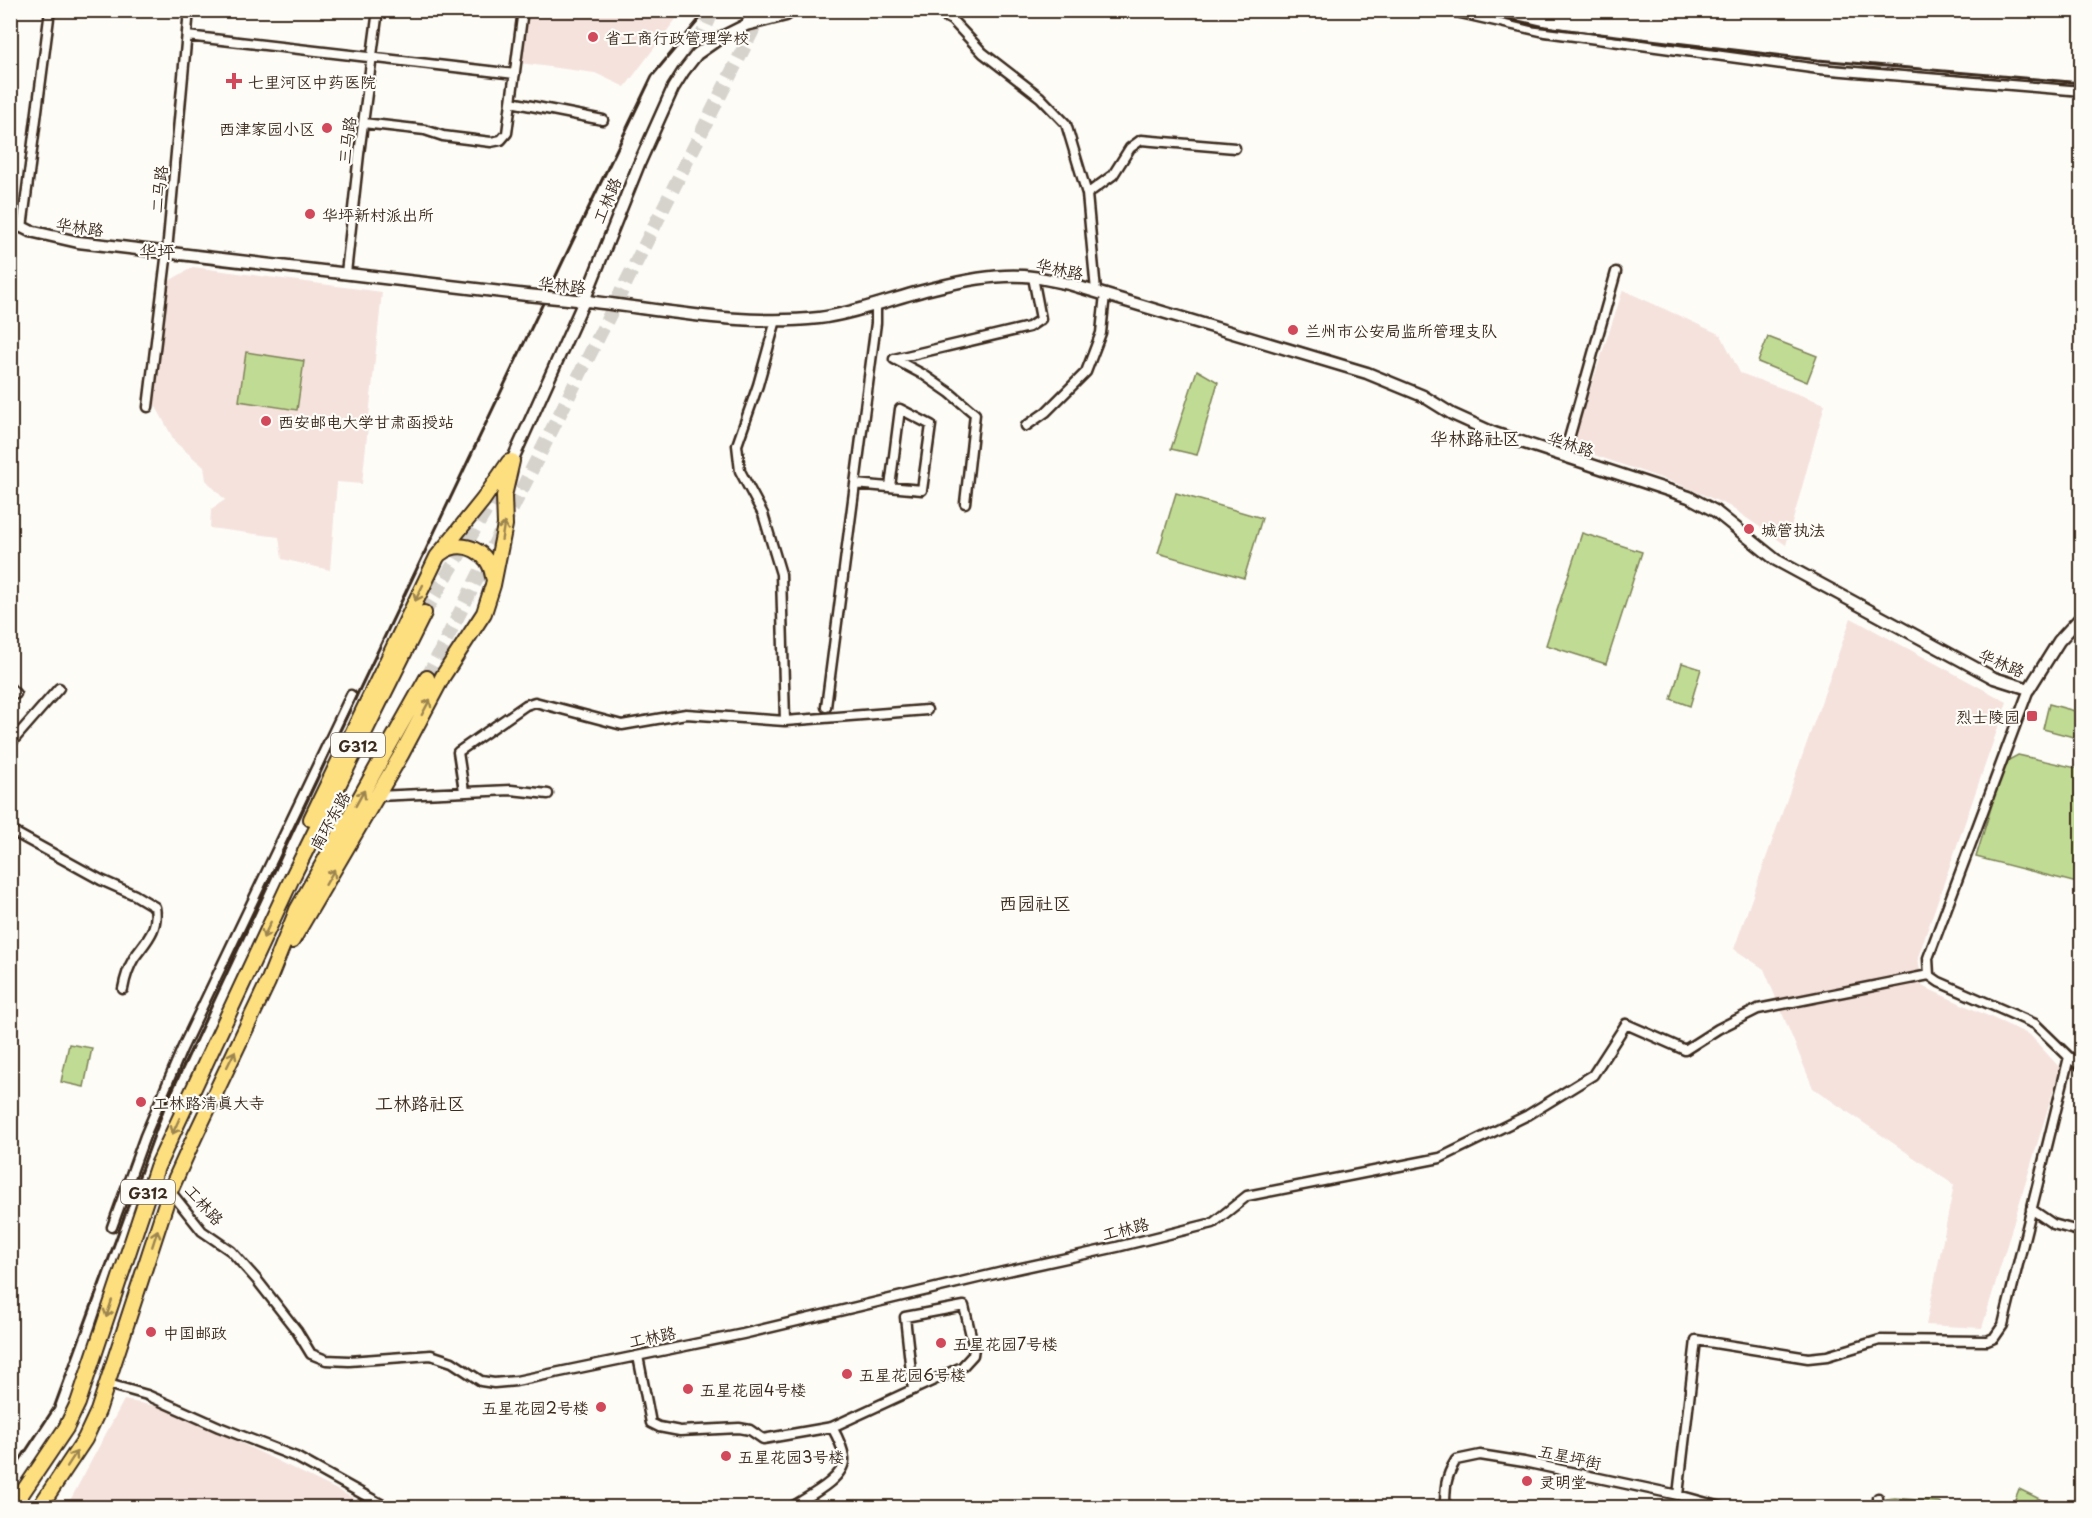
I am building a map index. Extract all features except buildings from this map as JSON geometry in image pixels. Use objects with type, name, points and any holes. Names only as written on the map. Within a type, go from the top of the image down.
[{"type":"highway","points":[[292,878],[304,835],[437,557],[483,500],[507,463],[512,461]]},
{"type":"highway","points":[[268,982],[401,755],[443,676],[484,613],[493,585],[505,525],[504,496],[512,461]]},
{"type":"highway","points":[[437,557],[445,550],[455,547],[476,550],[490,565],[494,575],[493,585]]},
{"type":"highway","name":"南环东路","points":[[292,878],[424,613]]},
{"type":"highway","name":"南环东路","points":[[268,982],[297,910],[426,678]]},
{"type":"highway","name":"G312","points":[[12,1508],[66,1428],[78,1403],[149,1189],[174,1130],[292,878]]},
{"type":"highway","name":"工林路","points":[[39,1508],[85,1439],[98,1411],[171,1191],[221,1077],[268,982]]},
{"type":"street","points":[[22,228],[50,10]]},
{"type":"street","name":"二马路","points":[[148,407],[167,252],[189,10]]},
{"type":"street","name":"三马路","points":[[346,273],[378,10]]},
{"type":"street","points":[[363,123],[425,130],[443,136],[491,142],[501,140],[507,133],[523,10]]},
{"type":"street","points":[[746,25],[751,10]]},
{"type":"street","name":"工林路","points":[[512,461],[584,301],[617,215],[673,88],[697,54],[720,38],[746,25],[786,15],[793,10]]},
{"type":"street","points":[[933,10],[952,20],[983,53],[1040,97],[1066,124],[1088,194],[1101,293],[1101,333],[1086,372],[1046,412],[1026,426]]},
{"type":"street","points":[[1447,10],[1545,32],[1819,69],[2082,91]]},
{"type":"street","points":[[187,36],[515,74]]},
{"type":"street","points":[[511,102],[603,120]]},
{"type":"street","points":[[1088,194],[1113,175],[1130,148],[1141,140],[1235,148]]},
{"type":"street","name":"华林路","points":[[10,221],[22,228],[46,236],[78,242],[641,309],[776,320],[820,318],[876,306],[934,288],[988,277],[1033,277],[1069,284],[1367,372],[1423,396],[1469,423],[1689,497],[1715,511],[1776,560],[1994,678],[2029,689]]},
{"type":"street","points":[[1564,456],[1616,272]]},
{"type":"street","points":[[965,503],[975,414],[933,381],[894,359],[1029,327],[1041,319],[1033,277]]},
{"type":"street","points":[[826,707],[876,323],[876,306]]},
{"type":"street","points":[[776,320],[758,385],[737,445],[740,471],[763,514],[781,574],[785,721]]},
{"type":"street","points":[[855,484],[922,490],[931,425],[900,409],[890,487]]},
{"type":"street","name":"华林路","points":[[1929,975],[1928,958],[2029,689],[2059,641],[2082,616]]},
{"type":"street","points":[[10,744],[59,688]]},
{"type":"street","points":[[112,1227],[145,1137],[182,1049],[351,695]]},
{"type":"street","points":[[464,791],[458,752],[526,705],[535,702],[622,725],[686,714],[785,721],[927,710]]},
{"type":"street","points":[[330,737],[346,746]]},
{"type":"street","points":[[377,796],[511,790],[549,794]]},
{"type":"street","points":[[10,830],[101,880],[135,895],[155,908],[157,917],[153,932],[126,974],[123,989]]},
{"type":"street","points":[[1929,975],[1939,982],[2035,1024],[2082,1067]]},
{"type":"street","name":"工林路","points":[[149,1189],[171,1191],[202,1231],[231,1251],[257,1280],[297,1331],[311,1354],[319,1358],[349,1361],[431,1355],[452,1362],[481,1381],[494,1383],[540,1378],[744,1334],[1118,1247],[1214,1223],[1247,1196],[1440,1158],[1528,1114],[1593,1075],[1626,1024],[1685,1050],[1758,1008],[1929,975]]},
{"type":"street","points":[[1678,1495],[1696,1340],[1808,1358],[1827,1356],[1880,1340],[1987,1341],[1994,1338],[2004,1325],[2069,1057]]},
{"type":"street","points":[[2031,1209],[2053,1224],[2082,1232]]},
{"type":"street","points":[[638,1356],[651,1423],[680,1431],[739,1428],[750,1430],[763,1439],[832,1427],[913,1390],[962,1367],[973,1355],[974,1348],[964,1306],[905,1317],[913,1390]]},
{"type":"street","points":[[108,1384],[147,1395],[219,1427],[296,1457],[388,1508]]},
{"type":"street","points":[[790,1508],[836,1478],[843,1467],[844,1459],[832,1427]]},
{"type":"street","name":"五星坪街","points":[[1445,1508],[1447,1474],[1456,1460],[1480,1455],[1524,1462],[1678,1495],[1725,1508]]},
{"type":"shaded area","name":"省工商行政管理学校","points":[[528,11],[682,11],[625,87],[595,73],[520,63]]},
{"type":"shaded area","name":"西安邮电大学甘肃函授站","points":[[193,267],[382,292],[362,484],[337,482],[330,570],[282,559],[279,537],[210,528],[211,509],[225,500],[206,480],[204,467],[175,442],[152,399],[169,281]]},
{"type":"shaded area","points":[[1623,290],[1721,335],[1740,373],[1825,404],[1786,545],[1729,506],[1681,485],[1571,447]]},
{"type":"shaded area","points":[[1851,618],[2007,702],[1918,957],[1922,986],[2030,1035],[2060,1068],[1982,1328],[1926,1325],[1954,1185],[1813,1088],[1764,969],[1734,949]]},
{"type":"shaded area","points":[[124,1400],[171,1409],[372,1507],[66,1508]]},
{"type":"green space","points":[[1768,337],[1817,356],[1807,382],[1758,362]]},
{"type":"green space","points":[[246,352],[304,361],[297,410],[239,401]]},
{"type":"green space","points":[[1197,370],[1218,382],[1197,455],[1171,449]]},
{"type":"green space","points":[[1176,493],[1262,518],[1244,578],[1158,553]]},
{"type":"green space","points":[[1582,533],[1642,552],[1606,664],[1546,645]]},
{"type":"green space","points":[[1682,663],[1701,669],[1690,706],[1671,699]]},
{"type":"green space","points":[[2081,685],[2081,739],[2043,729],[2049,704],[2075,711]]},
{"type":"green space","points":[[2018,755],[2081,769],[2081,884],[1976,857],[2005,762]]},
{"type":"green space","points":[[69,1044],[92,1048],[84,1087],[61,1082]]},
{"type":"green space","points":[[2019,1489],[2056,1507],[2012,1507]]},
{"type":"green space","points":[[1886,1499],[1939,1502],[1946,1507],[1886,1507]]},
{"type":"tunnel","points":[[690,63],[713,10]]},
{"type":"tunnel","points":[[427,678],[763,10]]},
{"type":"tunnel","points":[[424,613],[496,494],[505,475]]},
{"type":"railway","points":[[10,1475],[54,1408],[164,1108],[564,259],[652,76],[707,10]]},
{"type":"railway","points":[[1467,10],[1533,26],[1818,60],[2082,83]]},
{"type":"place","name":"省工商行政管理学校","points":[[593,37]]},
{"type":"place","name":"七里河区中药医院","points":[[234,81]]},
{"type":"place","name":"西津家园小区","points":[[327,128]]},
{"type":"place","name":"华坪新村派出所","points":[[310,214]]},
{"type":"place","name":"兰州市公安局监所管理支队","points":[[1293,330]]},
{"type":"place","name":"西安邮电大学甘肃函授站","points":[[266,421]]},
{"type":"place","name":"城管执法","points":[[1749,529]]},
{"type":"place","name":"烈士陵园","points":[[2032,716]]},
{"type":"place","name":"工林路清真大寺","points":[[141,1102]]},
{"type":"place","name":"中国邮政","points":[[151,1332]]},
{"type":"place","name":"五星花园7号楼","points":[[941,1343]]},
{"type":"place","name":"五星花园6号楼","points":[[847,1374]]},
{"type":"place","name":"五星花园4号楼","points":[[688,1389]]},
{"type":"place","name":"五星花园2号楼","points":[[601,1407]]},
{"type":"place","name":"五星花园3号楼","points":[[726,1456]]},
{"type":"place","name":"灵明堂","points":[[1527,1481]]},
{"type":"district","name":"华坪","points":[[157,250]]},
{"type":"district","name":"华林路社区","points":[[1475,437]]},
{"type":"district","name":"西园社区","points":[[1035,902]]},
{"type":"district","name":"工林路社区","points":[[420,1102]]}]
